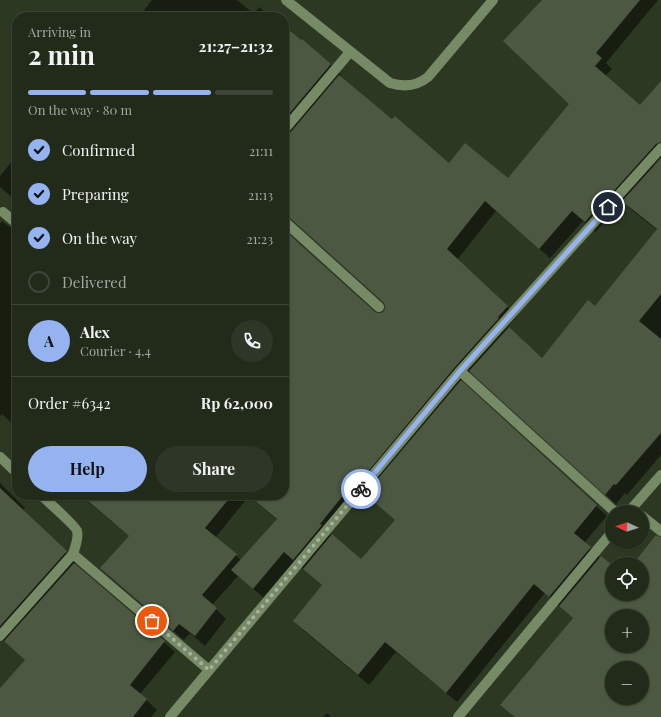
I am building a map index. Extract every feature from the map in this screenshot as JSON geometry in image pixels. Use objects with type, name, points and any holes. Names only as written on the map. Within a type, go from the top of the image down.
[{"type":"street","points":[[286,0],[390,83],[397,86],[422,82],[428,77],[493,0]]},
{"type":"street","points":[[289,124],[350,52]]},
{"type":"street","points":[[170,717],[460,371],[661,148]]},
{"type":"street","points":[[3,212],[12,220]]},
{"type":"street","points":[[289,226],[379,307]]},
{"type":"street","points":[[460,371],[607,505]]},
{"type":"street","points":[[0,457],[12,468]]},
{"type":"street","points":[[637,505],[661,475]]},
{"type":"street","points":[[0,636],[73,554],[77,531],[73,525],[46,500]]},
{"type":"street","points":[[649,522],[661,531]]},
{"type":"street","points":[[458,717],[605,540]]},
{"type":"street","points":[[73,554],[209,670]]},
{"type":"building","points":[[542,0],[640,0],[596,53],[602,58],[595,66],[640,105],[661,81],[661,142],[656,144],[585,222],[572,211],[539,249],[485,201],[447,249],[508,306],[356,486],[353,483],[320,524],[322,525],[293,560],[284,552],[253,589],[231,570],[277,519],[254,500],[289,500],[289,235],[375,312],[381,313],[385,308],[383,302],[289,217],[289,134],[339,75],[392,119],[395,116],[449,163],[465,143],[508,178],[569,104],[503,41]]},
{"type":"building","points":[[289,30],[301,40],[302,39],[331,64],[289,114]]},
{"type":"building","points":[[661,158],[661,294],[639,321],[661,339],[661,433],[616,485],[614,484],[605,495],[469,371],[509,327],[542,358],[588,300],[595,306],[657,229],[622,201]]},
{"type":"building","points":[[461,380],[597,505],[574,533],[591,547],[549,597],[534,584],[446,693],[385,642],[358,675],[293,621],[322,585],[303,569],[332,534],[361,559],[395,520],[365,494]]},
{"type":"building","points":[[0,488],[67,551],[0,626]]},
{"type":"building","points":[[87,500],[228,500],[205,528],[237,554],[202,595],[217,608],[195,636],[179,624],[173,631],[100,568],[129,536]]},
{"type":"building","points":[[656,535],[661,537],[661,717],[515,717],[500,705],[573,618],[559,606],[601,556],[605,559],[605,601],[649,601],[649,557],[639,557],[645,549],[649,549],[649,544]]},
{"type":"building","points":[[74,563],[165,641],[130,685],[147,699],[133,717],[0,717],[0,688],[25,660],[4,641]]},
{"type":"way so far","points":[[152,621],[209,670],[361,489]]},
{"type":"route","points":[[361,489],[460,371],[608,207]]}]
